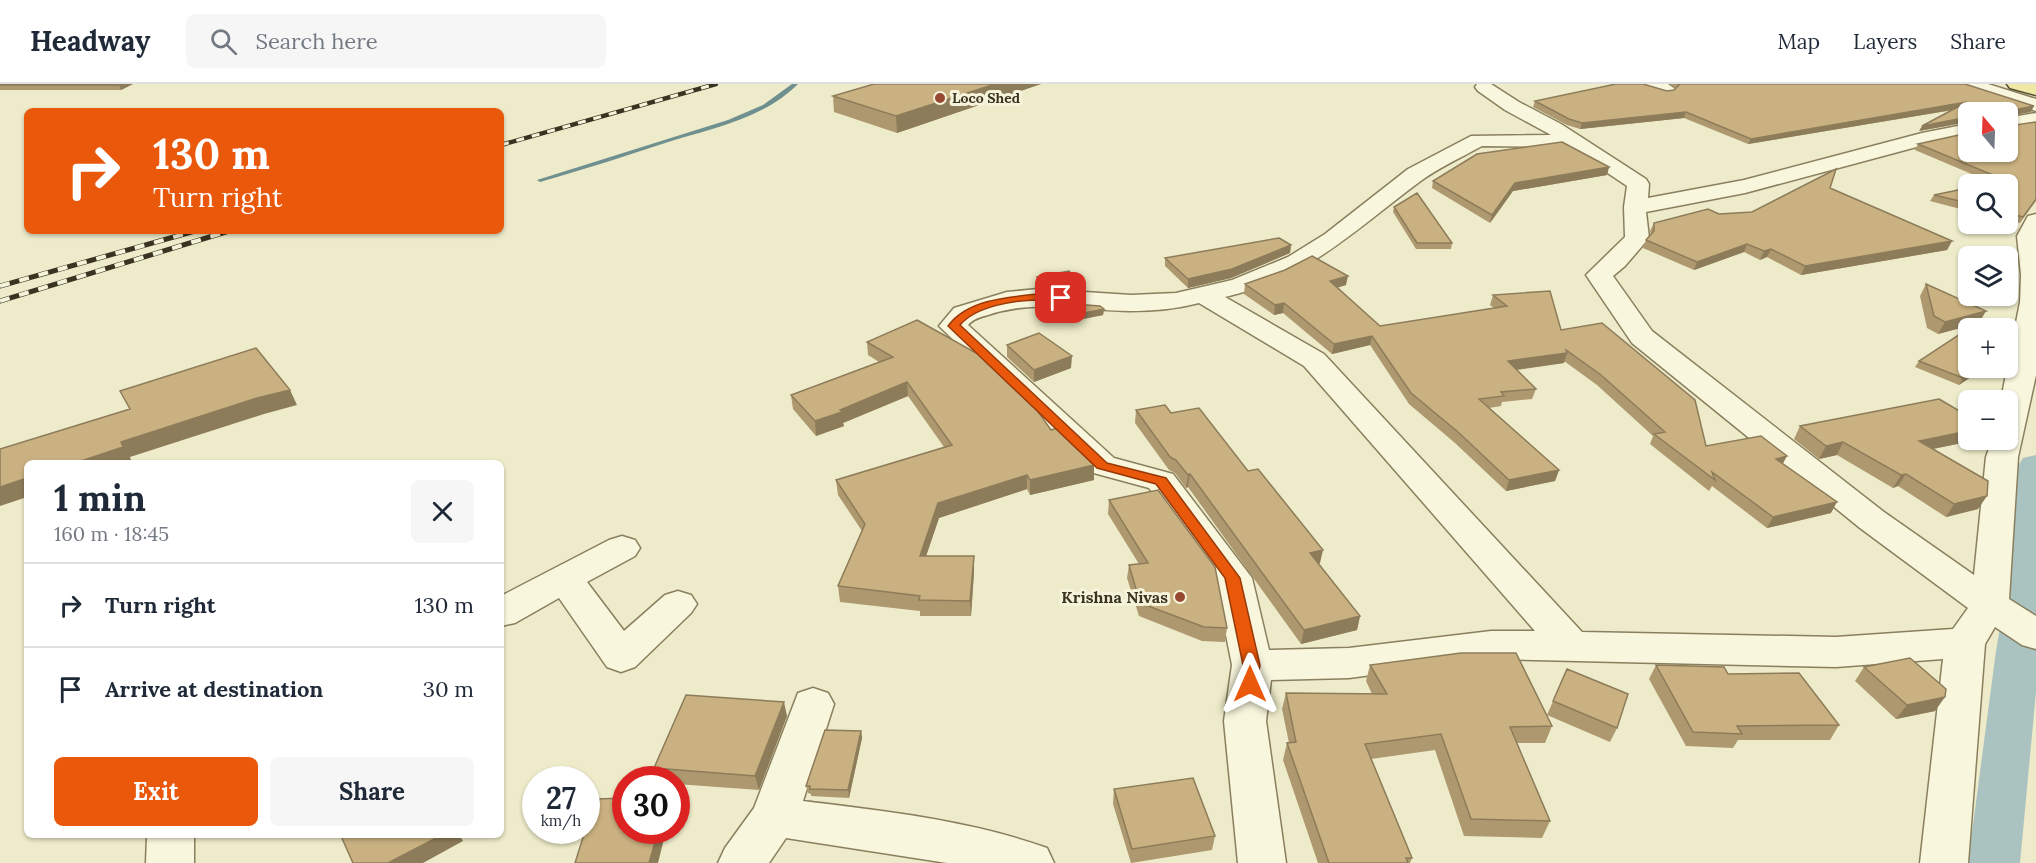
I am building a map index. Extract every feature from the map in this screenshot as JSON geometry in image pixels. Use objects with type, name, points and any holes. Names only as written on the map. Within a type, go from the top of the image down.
[{"type":"main road","points":[[2016,84],[2036,90]]},
{"type":"street","points":[[1648,84],[1666,89]]},
{"type":"street","points":[[1970,84],[2036,105]]},
{"type":"street","points":[[1484,87],[1638,184],[1635,207],[1637,238],[1616,261],[1599,275],[1642,337],[1872,520],[1990,605],[2036,635]]},
{"type":"street","points":[[2018,122],[2036,119]]},
{"type":"street","points":[[1635,207],[1745,186],[1922,139],[1958,132]]},
{"type":"street","points":[[1262,863],[1245,721],[1252,665],[1233,578],[1161,481],[1102,465],[953,326],[963,314],[1007,300],[1038,297],[1131,303],[1176,301],[1240,286],[1297,262],[1333,239],[1408,179],[1478,140],[1572,141]]},
{"type":"street","points":[[2018,391],[2033,315],[2034,271],[2026,243],[2036,221]]},
{"type":"street","points":[[1203,295],[1314,360],[1571,646]]},
{"type":"street","points":[[1944,863],[1965,643],[1990,605],[2004,450]]},
{"type":"street","points":[[504,611],[622,548]]},
{"type":"street","points":[[565,579],[621,657],[678,604]]},
{"type":"street","points":[[1252,665],[1349,663],[1491,645],[1836,652],[1965,643]]},
{"type":"street","points":[[742,863],[774,817],[813,704]]},
{"type":"street","points":[[774,817],[892,833],[997,853],[1030,863]]},
{"type":"street","points":[[170,863],[171,838]]},
{"type":"building","points":[[0,84],[121,84],[0,85]]},
{"type":"building","points":[[874,84],[995,84],[896,116],[833,96]]},
{"type":"building","points":[[1616,84],[1643,84],[1667,91],[1674,90],[1678,84],[1965,84],[2034,106],[2018,109],[2018,102],[1958,102],[1751,139],[1686,112],[1582,123],[1569,119],[1535,101]]},
{"type":"building","points":[[1958,107],[1958,119],[1922,126]]},
{"type":"building","points":[[2036,122],[2036,199],[2023,217],[2018,216],[2018,174],[1990,174],[1962,162],[2018,162],[2018,125]]},
{"type":"building","points":[[1958,135],[1958,161],[1918,144]]},
{"type":"building","points":[[1562,142],[1609,167],[1515,183],[1492,215],[1433,181],[1477,154]]},
{"type":"building","points":[[1836,169],[1830,188],[1952,241],[1805,266],[1771,249],[1764,251],[1747,244],[1697,262],[1646,240],[1654,231],[1654,223],[1708,209],[1719,214],[1752,212]]},
{"type":"building","points":[[1958,190],[1958,201],[1934,195]]},
{"type":"building","points":[[1417,193],[1452,243],[1417,243],[1394,207]]},
{"type":"building","points":[[1279,238],[1291,245],[1232,269],[1188,279],[1165,258]]},
{"type":"building","points":[[1312,256],[1348,276],[1330,281],[1380,326],[1507,306],[1493,295],[1550,291],[1561,330],[1602,323],[1695,400],[1706,446],[1761,436],[1787,456],[1776,459],[1837,502],[1773,517],[1712,472],[1715,480],[1654,434],[1665,432],[1601,375],[1566,350],[1567,353],[1508,361],[1536,389],[1501,392],[1504,396],[1479,399],[1559,470],[1509,480],[1458,432],[1411,393],[1372,336],[1334,344],[1284,303],[1275,305],[1245,284],[1285,270]]},
{"type":"building","points":[[1069,271],[1080,283],[1040,281],[1037,277]]},
{"type":"building","points":[[1926,284],[1958,298],[1958,306],[1975,306],[1986,311],[1945,322],[1934,316]]},
{"type":"building","points":[[1058,303],[1100,306],[1104,309],[1069,316]]},
{"type":"building","points":[[917,320],[978,354],[1037,410],[1051,430],[1057,428],[1094,465],[1030,480],[1027,475],[938,503],[920,556],[974,556],[970,601],[919,600],[920,596],[838,586],[865,524],[836,480],[952,445],[907,382],[840,410],[842,412],[815,421],[791,395],[893,357],[867,342]]},
{"type":"building","points":[[1039,333],[1072,356],[1034,370],[1007,345]]},
{"type":"building","points":[[1958,335],[1958,376],[1919,361]]},
{"type":"building","points":[[256,348],[290,390],[257,398],[121,442],[123,447],[84,460],[24,460],[24,479],[0,487],[0,449],[130,409],[120,391]]},
{"type":"building","points":[[1939,399],[1958,410],[1958,433],[1919,441],[1988,481],[1987,496],[1954,504],[1906,474],[1901,475],[1843,442],[1826,446],[1800,426]]},
{"type":"building","points":[[1165,405],[1171,413],[1199,408],[1248,471],[1258,469],[1323,550],[1310,553],[1360,616],[1304,630],[1190,474],[1188,475],[1176,460],[1170,457],[1136,410]]},
{"type":"building","points":[[1158,490],[1215,567],[1227,628],[1204,627],[1140,603],[1129,565],[1148,563],[1109,500]]},
{"type":"building","points":[[1461,653],[1516,653],[1552,726],[1510,727],[1550,821],[1471,819],[1441,734],[1365,744],[1412,858],[1406,858],[1408,863],[1329,863],[1287,743],[1296,742],[1286,693],[1387,694],[1370,665]]},
{"type":"building","points":[[1910,658],[1946,689],[1945,697],[1907,705],[1864,667]]},
{"type":"building","points":[[1656,665],[1724,667],[1728,674],[1799,673],[1839,725],[1737,726],[1742,734],[1693,732]]},
{"type":"building","points":[[1567,669],[1628,694],[1617,728],[1553,701]]},
{"type":"building","points":[[686,695],[784,702],[755,776],[690,771],[690,766],[655,766]]},
{"type":"building","points":[[825,730],[861,731],[848,790],[810,789],[810,786],[806,786]]},
{"type":"building","points":[[1193,778],[1215,836],[1132,849],[1114,789]]},
{"type":"building","points":[[612,798],[612,844],[654,844],[649,863],[575,863],[581,844],[600,844],[600,799]]},
{"type":"building","points":[[342,838],[436,838],[388,863],[353,863]]},
{"type":"waterway","points":[[540,180],[748,115],[765,106],[795,84]]},
{"type":"waterway","points":[[1994,863],[2018,651],[2027,593],[2036,466]]},
{"type":"railway","points":[[504,144],[716,84]]},
{"type":"railway","points":[[0,286],[184,234]]},
{"type":"railway","points":[[0,301],[219,234]]},
{"type":"place","name":"Loco Shed","points":[[940,98]]},
{"type":"place","name":"Krishna Nivas","points":[[1180,597]]},
{"type":"route","points":[[1061,298],[1038,297],[1007,300],[963,314],[953,326],[1102,465],[1161,481],[1233,578],[1252,665],[1250,684]]}]
